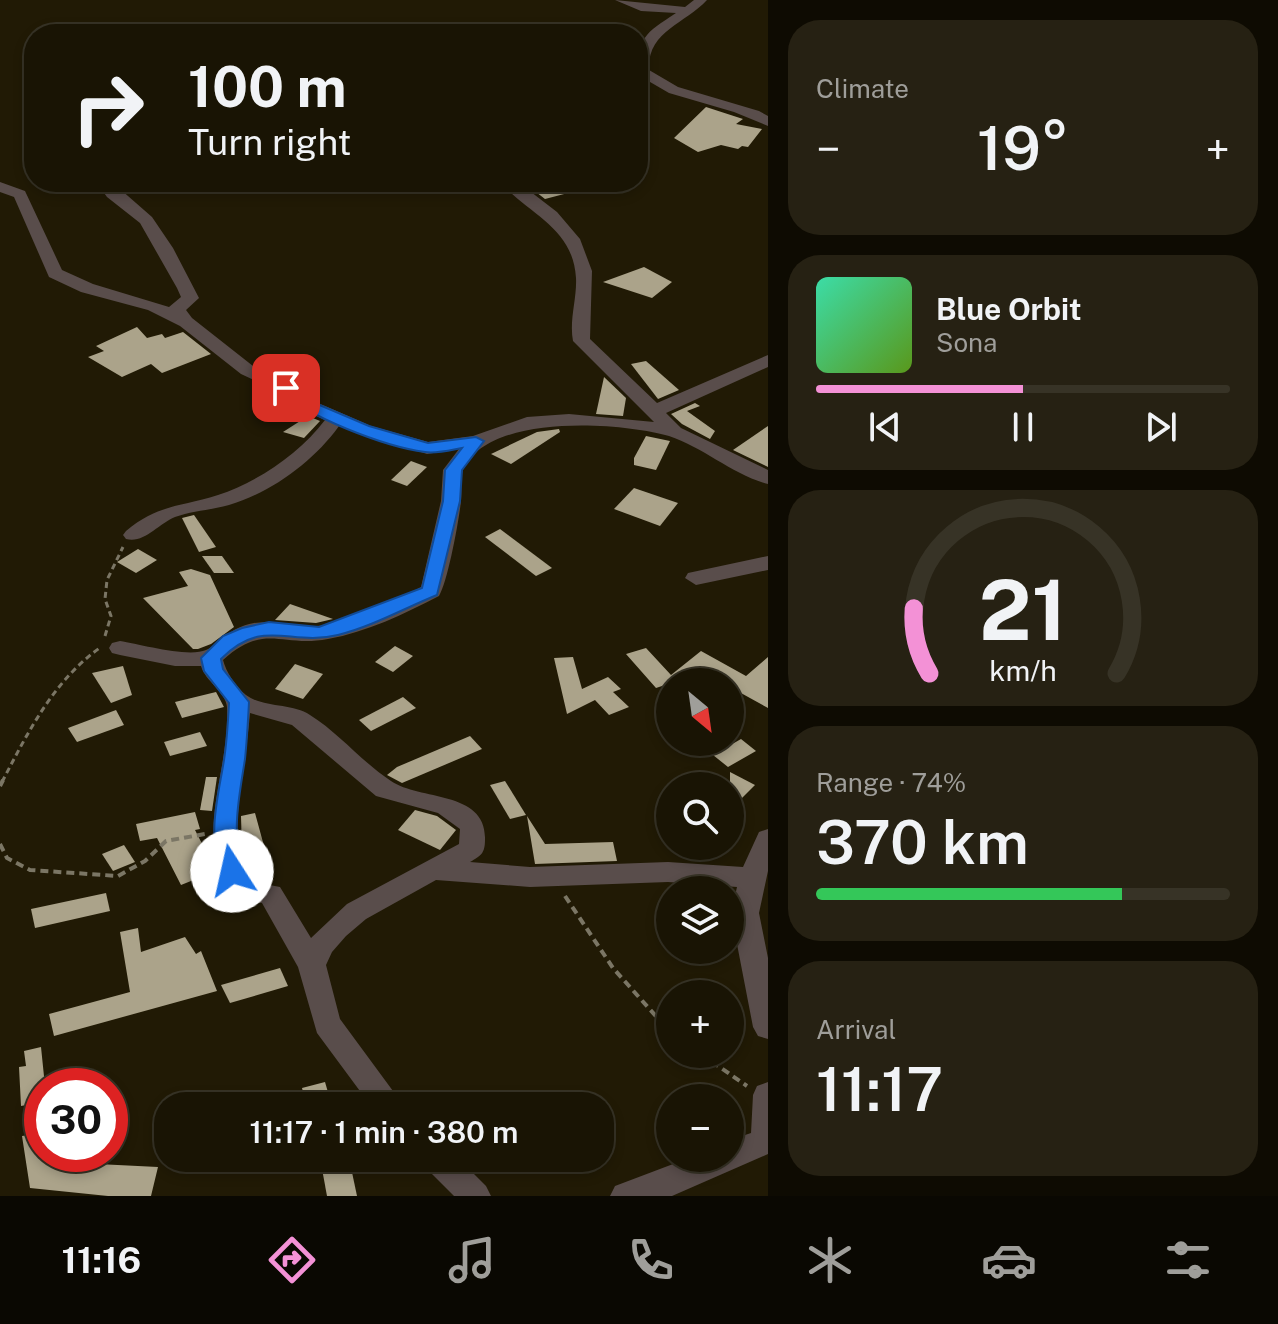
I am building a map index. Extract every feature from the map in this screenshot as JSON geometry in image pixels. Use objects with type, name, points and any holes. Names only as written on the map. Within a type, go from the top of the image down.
[{"type":"street","points":[[621,0],[641,7],[690,11]]},
{"type":"street","points":[[648,38],[690,11],[701,0]]},
{"type":"street","points":[[648,77],[684,95],[768,122]]},
{"type":"street","points":[[0,187],[20,194],[55,273],[77,285],[154,306],[186,322],[247,370],[286,388],[309,406],[364,430],[427,448],[476,441],[527,423],[555,421],[635,424],[676,432]]},
{"type":"street","points":[[110,192],[145,219],[176,269],[190,298],[176,309],[186,322]]},
{"type":"street","points":[[520,192],[571,233],[582,255],[585,272],[584,308],[579,330],[582,341],[676,432],[768,478]]},
{"type":"street","points":[[653,412],[768,360]]},
{"type":"street","points":[[133,535],[153,517],[237,495],[309,451],[336,418]]},
{"type":"street","points":[[120,648],[175,658],[211,658],[229,640],[249,632],[269,628],[319,633],[352,624],[431,591],[451,501],[453,470],[476,441]]},
{"type":"street","points":[[696,578],[768,563]]},
{"type":"street","points":[[211,658],[214,671],[239,702],[300,719],[385,790],[446,806],[473,825],[472,849],[437,870],[364,904],[316,950],[312,965]]},
{"type":"street","points":[[239,702],[235,757],[225,814],[226,852],[239,890],[270,894],[312,965],[327,1024],[378,1092]]},
{"type":"street","points":[[768,839],[752,878],[745,913],[768,1027]]},
{"type":"street","points":[[437,870],[530,877],[668,872],[752,878]]},
{"type":"street","points":[[744,1149],[767,1141],[767,1097]]},
{"type":"street","points":[[451,1172],[475,1196]]},
{"type":"street","points":[[626,1196],[679,1188],[701,1172]]},
{"type":"path","points":[[120,648],[105,637],[111,616],[106,608],[108,577],[112,559],[133,535]]},
{"type":"path","points":[[0,786],[52,698],[84,658],[100,647],[120,648]]},
{"type":"path","points":[[0,844],[7,858],[30,870],[118,876],[145,861],[166,841],[204,833],[226,852]]},
{"type":"path","points":[[564,894],[583,929],[622,983],[656,1018]]},
{"type":"path","points":[[722,1068],[767,1097]]},
{"type":"building","points":[[706,107],[743,119],[736,124],[762,129],[748,147],[738,149],[721,145],[698,152],[674,138]]},
{"type":"building","points":[[536,192],[572,192],[545,199]]},
{"type":"building","points":[[644,267],[672,282],[652,298],[603,282]]},
{"type":"building","points":[[137,327],[147,338],[162,334],[165,338],[183,332],[211,354],[162,373],[151,364],[122,377],[88,357],[104,351],[96,346]]},
{"type":"building","points":[[646,361],[679,390],[658,399],[631,364]]},
{"type":"building","points":[[604,377],[626,398],[623,416],[596,414]]},
{"type":"building","points":[[695,403],[700,406],[687,411],[715,431],[710,439],[682,424],[671,414]]},
{"type":"building","points":[[308,416],[320,421],[304,438],[283,432]]},
{"type":"building","points":[[768,426],[768,467],[733,450]]},
{"type":"building","points":[[559,429],[560,432],[511,464],[491,454],[537,432]]},
{"type":"building","points":[[646,436],[670,441],[656,470],[634,465],[634,458]]},
{"type":"building","points":[[411,461],[427,467],[407,486],[391,480]]},
{"type":"building","points":[[634,488],[678,503],[660,526],[614,509]]},
{"type":"building","points":[[194,515],[216,547],[199,552],[182,518]]},
{"type":"building","points":[[500,529],[552,568],[536,576],[485,537]]},
{"type":"building","points":[[138,549],[157,560],[136,573],[117,562]]},
{"type":"building","points":[[202,556],[222,556],[234,573],[214,573]]},
{"type":"building","points":[[191,569],[210,575],[234,627],[211,644],[198,649],[193,649],[143,598],[188,586],[179,572]]},
{"type":"building","points":[[290,604],[333,619],[316,623],[275,620]]},
{"type":"building","points":[[395,646],[413,656],[393,672],[375,662]]},
{"type":"building","points":[[646,648],[665,668],[656,668],[656,688],[626,654]]},
{"type":"building","points":[[701,651],[732,668],[680,668]]},
{"type":"building","points":[[573,657],[582,689],[608,677],[621,689],[613,692],[629,707],[609,715],[595,700],[567,714],[554,658]]},
{"type":"building","points":[[768,657],[768,708],[744,695],[744,675]]},
{"type":"building","points":[[295,664],[323,674],[303,699],[275,689]]},
{"type":"building","points":[[123,666],[132,695],[111,703],[92,673]]},
{"type":"building","points":[[216,692],[224,707],[182,718],[175,702]]},
{"type":"building","points":[[403,697],[416,708],[371,731],[359,720]]},
{"type":"building","points":[[116,710],[124,725],[77,742],[68,728]]},
{"type":"building","points":[[200,732],[207,746],[170,756],[164,742]]},
{"type":"building","points":[[470,736],[482,749],[402,783],[387,775],[397,767]]},
{"type":"building","points":[[744,741],[756,751],[728,767],[714,756],[744,756]]},
{"type":"building","points":[[206,777],[217,777],[212,811],[200,810]]},
{"type":"building","points":[[744,779],[755,785],[744,796]]},
{"type":"building","points":[[505,781],[526,815],[510,819],[490,785]]},
{"type":"building","points":[[415,810],[437,816],[456,830],[440,850],[398,830]]},
{"type":"building","points":[[195,812],[200,829],[195,830],[216,871],[181,885],[157,838],[140,841],[136,824]]},
{"type":"building","points":[[255,813],[273,879],[263,881],[251,878],[242,851],[241,816]]},
{"type":"building","points":[[527,816],[545,844],[613,842],[617,861],[535,864]]},
{"type":"building","points":[[124,845],[135,862],[113,871],[102,854]]},
{"type":"building","points":[[106,893],[110,911],[35,928],[31,909]]},
{"type":"building","points":[[138,928],[141,952],[185,937],[196,954],[201,951],[217,991],[54,1036],[49,1014],[130,992],[120,932]]},
{"type":"building","points":[[280,968],[288,986],[230,1003],[221,985]]},
{"type":"building","points":[[41,1047],[43,1068],[24,1068],[24,1105],[21,1106],[19,1067],[26,1066],[24,1051]]},
{"type":"building","points":[[325,1082],[328,1092],[303,1092],[302,1088]]},
{"type":"building","points":[[128,1166],[154,1167],[154,1172],[157,1172],[151,1196],[108,1196],[30,1188],[28,1172],[128,1172]]},
{"type":"building","points":[[323,1172],[352,1172],[357,1196],[327,1196]]},
{"type":"route","points":[[232,871],[226,852],[225,814],[235,757],[239,702],[214,671],[211,658],[229,640],[249,632],[269,628],[319,633],[339,629],[431,591],[451,501],[453,470],[476,441],[427,448],[364,430],[309,406],[286,388]]}]
